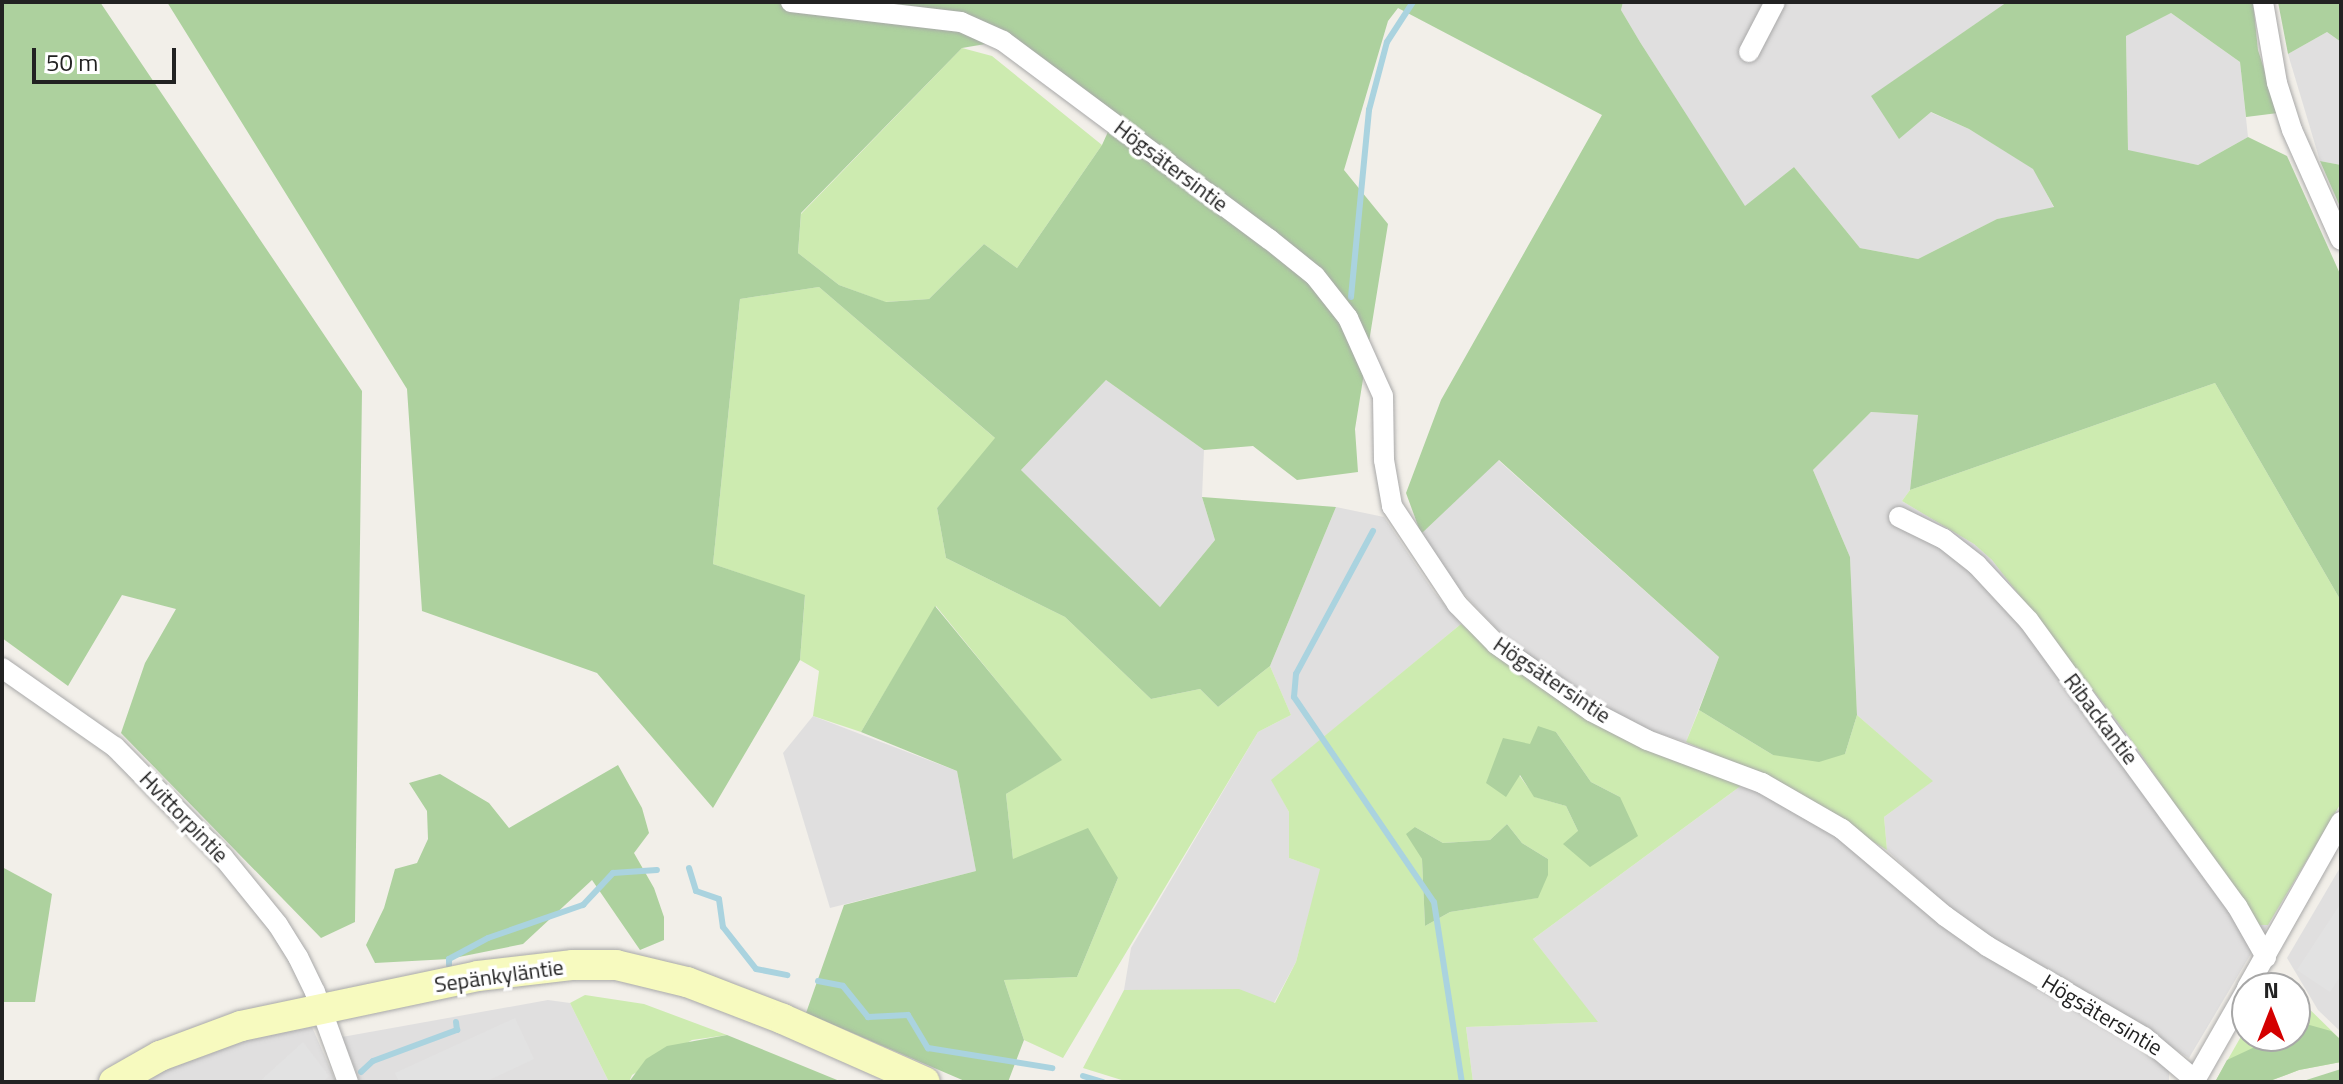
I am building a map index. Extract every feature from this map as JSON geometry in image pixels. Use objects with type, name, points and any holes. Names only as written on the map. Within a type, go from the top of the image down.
[{"type":"street","name":"Högsätersintie","points":[[791,2],[961,22],[1003,41],[1269,239],[1315,276],[1348,318],[1383,396],[1384,460],[1392,506],[1457,604],[1496,644],[1591,711],[1647,740],[1762,783],[1842,829],[1945,916],[1987,946],[2144,1037],[2195,1081]]},
{"type":"street","points":[[1749,52],[1775,2]]},
{"type":"street","points":[[2263,2],[2277,83],[2292,130],[2341,240]]},
{"type":"street","name":"Ribackantie","points":[[1899,517],[1955,548],[1977,565],[2029,621],[2237,906],[2266,957]]},
{"type":"street","name":"Hvittorpintie","points":[[2,668],[93,729],[178,808],[278,925],[321,1007],[348,1082]]},
{"type":"street","points":[[2257,972],[2341,822]]},
{"type":"street","name":"Sepänkyläntie","points":[[114,1082],[160,1056],[211,1037],[321,1007],[532,967],[616,965],[651,971],[701,987],[925,1082]]},
{"type":"street","points":[[2195,1081],[2231,1017]]},
{"type":"shaded area","points":[[1623,2],[2007,2],[1872,96],[1930,112],[1969,129],[2034,169],[2054,208],[1997,219],[1918,259],[1860,248],[1794,167],[1745,207],[1640,42],[1621,10]]},
{"type":"shaded area","points":[[2171,13],[2240,62],[2248,137],[2198,165],[2128,151],[2126,35]]},
{"type":"shaded area","points":[[2327,32],[2341,42],[2341,165],[2320,161],[2288,54]]},
{"type":"shaded area","points":[[1106,380],[1204,450],[1202,497],[1215,540],[1160,607],[1021,470]]},
{"type":"shaded area","points":[[1871,412],[1918,415],[1910,490],[1902,501],[1974,544],[1992,560],[2130,738],[2255,925],[2268,925],[2240,972],[2231,972],[2231,987],[2189,1058],[1958,917],[1887,850],[1884,817],[1932,781],[1857,715],[1850,557],[1813,470]]},
{"type":"shaded area","points":[[1498,460],[1719,657],[1686,742],[1639,727],[1594,705],[1509,642],[1450,579],[1421,534]]},
{"type":"shaded area","points":[[1336,507],[1384,517],[1433,591],[1461,624],[1272,780],[1289,812],[1289,858],[1321,869],[1296,962],[1274,1003],[1124,990],[1131,948],[1258,732],[1291,715],[1270,666]]},
{"type":"shaded area","points":[[813,716],[957,771],[976,871],[830,908],[783,753]]},
{"type":"shaded area","points":[[1746,782],[1842,839],[1971,946],[2169,1069],[2169,1082],[1473,1082],[1466,1027],[1597,1022],[1533,939]]},
{"type":"shaded area","points":[[2341,866],[2341,1032],[2318,1010],[2311,998],[2311,972],[2295,972],[2287,958]]},
{"type":"shaded area","points":[[2341,903],[2341,975],[2330,992],[2311,979],[2311,972],[2297,970]]},
{"type":"shaded area","points":[[548,1000],[570,1003],[609,1082],[360,1082],[342,1037]]},
{"type":"shaded area","points":[[515,1018],[534,1059],[485,1082],[399,1082],[395,1073]]},
{"type":"shaded area","points":[[312,1027],[336,1082],[138,1082],[165,1066],[246,1038]]},
{"type":"shaded area","points":[[303,1042],[329,1076],[323,1082],[259,1082]]},
{"type":"green space","points":[[2,2],[100,2],[362,391],[355,922],[321,938],[121,733],[145,663],[176,609],[122,595],[68,686],[2,638]]},
{"type":"green space","points":[[167,2],[1623,2],[1621,10],[1640,42],[1745,206],[1794,167],[1860,248],[1918,259],[1997,219],[2054,207],[2033,169],[1969,129],[1931,112],[1899,139],[1871,96],[2007,2],[2253,2],[2258,50],[2278,113],[2246,117],[2240,62],[2171,13],[2126,36],[2128,150],[2198,165],[2248,137],[2287,156],[2341,276],[2341,601],[2215,383],[1910,490],[1918,415],[1871,412],[1813,470],[1850,557],[1857,715],[1845,754],[1819,762],[1773,755],[1699,710],[1719,657],[1499,460],[1421,534],[1406,493],[1441,400],[1602,115],[1398,8],[1388,21],[1344,170],[1388,224],[1355,429],[1358,472],[1297,480],[1253,446],[1204,450],[1106,380],[1021,470],[1160,607],[1215,540],[1202,497],[1336,507],[1270,666],[1218,707],[1200,689],[1151,699],[1065,617],[946,558],[937,508],[995,438],[819,287],[740,299],[713,564],[805,595],[800,660],[713,808],[597,673],[422,611],[407,389]],"holes":[[[1003,41],[1112,123],[1102,145],[1017,268],[984,244],[929,299],[886,302],[839,285],[798,253],[801,213],[962,48]]]},
{"type":"green space","points":[[2278,2],[2341,2],[2341,42],[2327,32],[2288,54]]},
{"type":"green space","points":[[962,48],[992,56],[1102,145],[1017,268],[984,244],[929,299],[885,302],[839,285],[798,253],[801,214]]},
{"type":"green space","points":[[2320,161],[2341,165],[2341,209]]},
{"type":"green space","points":[[819,287],[996,439],[937,508],[946,558],[1065,617],[1151,699],[1200,689],[1218,707],[1270,666],[1291,715],[1258,732],[1063,1058],[1024,1040],[1004,980],[1077,977],[1118,878],[1013,859],[1006,794],[1061,760],[936,606],[861,732],[813,716],[819,671],[800,660],[805,596],[713,564],[740,299]]},
{"type":"green space","points":[[2215,383],[2341,601],[2341,803],[2268,925],[2255,925],[2130,738],[1992,560],[1974,544],[1902,501],[1910,490]]},
{"type":"green space","points":[[935,606],[1062,760],[1006,794],[1013,859],[1088,828],[1118,878],[1077,977],[1004,980],[1024,1040],[1008,1082],[967,1082],[806,1013],[844,905],[976,871],[957,771],[861,732]]},
{"type":"green space","points":[[1461,624],[1506,661],[1746,782],[1533,939],[1598,1022],[1466,1027],[1473,1082],[1128,1082],[1083,1068],[1124,990],[1239,989],[1275,1003],[1296,962],[1320,869],[1289,858],[1289,812],[1271,780]],"holes":[[[1556,732],[1591,782],[1620,797],[1578,831],[1566,806],[1535,797],[1519,775]],[[1507,824],[1522,843],[1548,859],[1537,898],[1450,912],[1425,926],[1422,859],[1415,827],[1443,843],[1490,840]]]},
{"type":"green space","points":[[1699,710],[1773,755],[1845,754],[1857,715],[1933,781],[1884,817],[1887,850],[1764,776],[1686,742]]},
{"type":"green space","points":[[1538,726],[1556,732],[1591,782],[1620,797],[1638,836],[1590,867],[1563,844],[1578,831],[1566,806],[1534,797],[1520,775],[1506,797],[1486,783],[1503,738],[1530,744]]},
{"type":"green space","points":[[618,765],[642,808],[649,833],[634,853],[654,888],[664,917],[664,940],[640,950],[592,880],[523,944],[449,959],[375,963],[366,945],[384,908],[395,869],[417,863],[428,839],[427,811],[409,783],[440,774],[489,803],[509,828]]},
{"type":"green space","points":[[1507,824],[1522,843],[1548,859],[1548,875],[1538,898],[1450,912],[1425,926],[1422,859],[1406,834],[1415,827],[1443,843],[1490,840]]},
{"type":"green space","points":[[2,867],[52,894],[35,1002],[2,1002]]},
{"type":"green space","points":[[585,995],[644,1004],[727,1035],[692,1040],[632,1075],[629,1082],[609,1082],[570,1003]]},
{"type":"green space","points":[[2311,1011],[2341,1040],[2341,1062],[2299,1070],[2267,1082],[2215,1082],[2232,1052],[2311,1052]]},
{"type":"green space","points":[[2311,1025],[2331,1031],[2341,1040],[2341,1062],[2299,1070],[2267,1082],[2215,1082],[2227,1060],[2244,1052],[2311,1052]]},
{"type":"green space","points":[[727,1035],[842,1082],[629,1082],[646,1059],[667,1046]]},
{"type":"green space","points":[[2341,1069],[2341,1082],[2300,1082]]},
{"type":"waterway","points":[[1351,297],[1369,110],[1387,42],[1413,2]]},
{"type":"waterway","points":[[1373,531],[1296,674],[1294,697],[1434,902],[1462,1082]]},
{"type":"waterway","points":[[689,868],[696,891],[719,899],[723,927],[756,969],[787,975]]},
{"type":"waterway","points":[[449,965],[449,959],[488,938],[583,905],[613,873],[657,870]]},
{"type":"waterway","points":[[818,981],[843,986],[868,1017],[908,1015],[928,1048],[1052,1068]]},
{"type":"waterway","points":[[361,1072],[373,1061],[457,1030],[456,1022]]},
{"type":"waterway","points":[[1083,1076],[1103,1082]]}]
